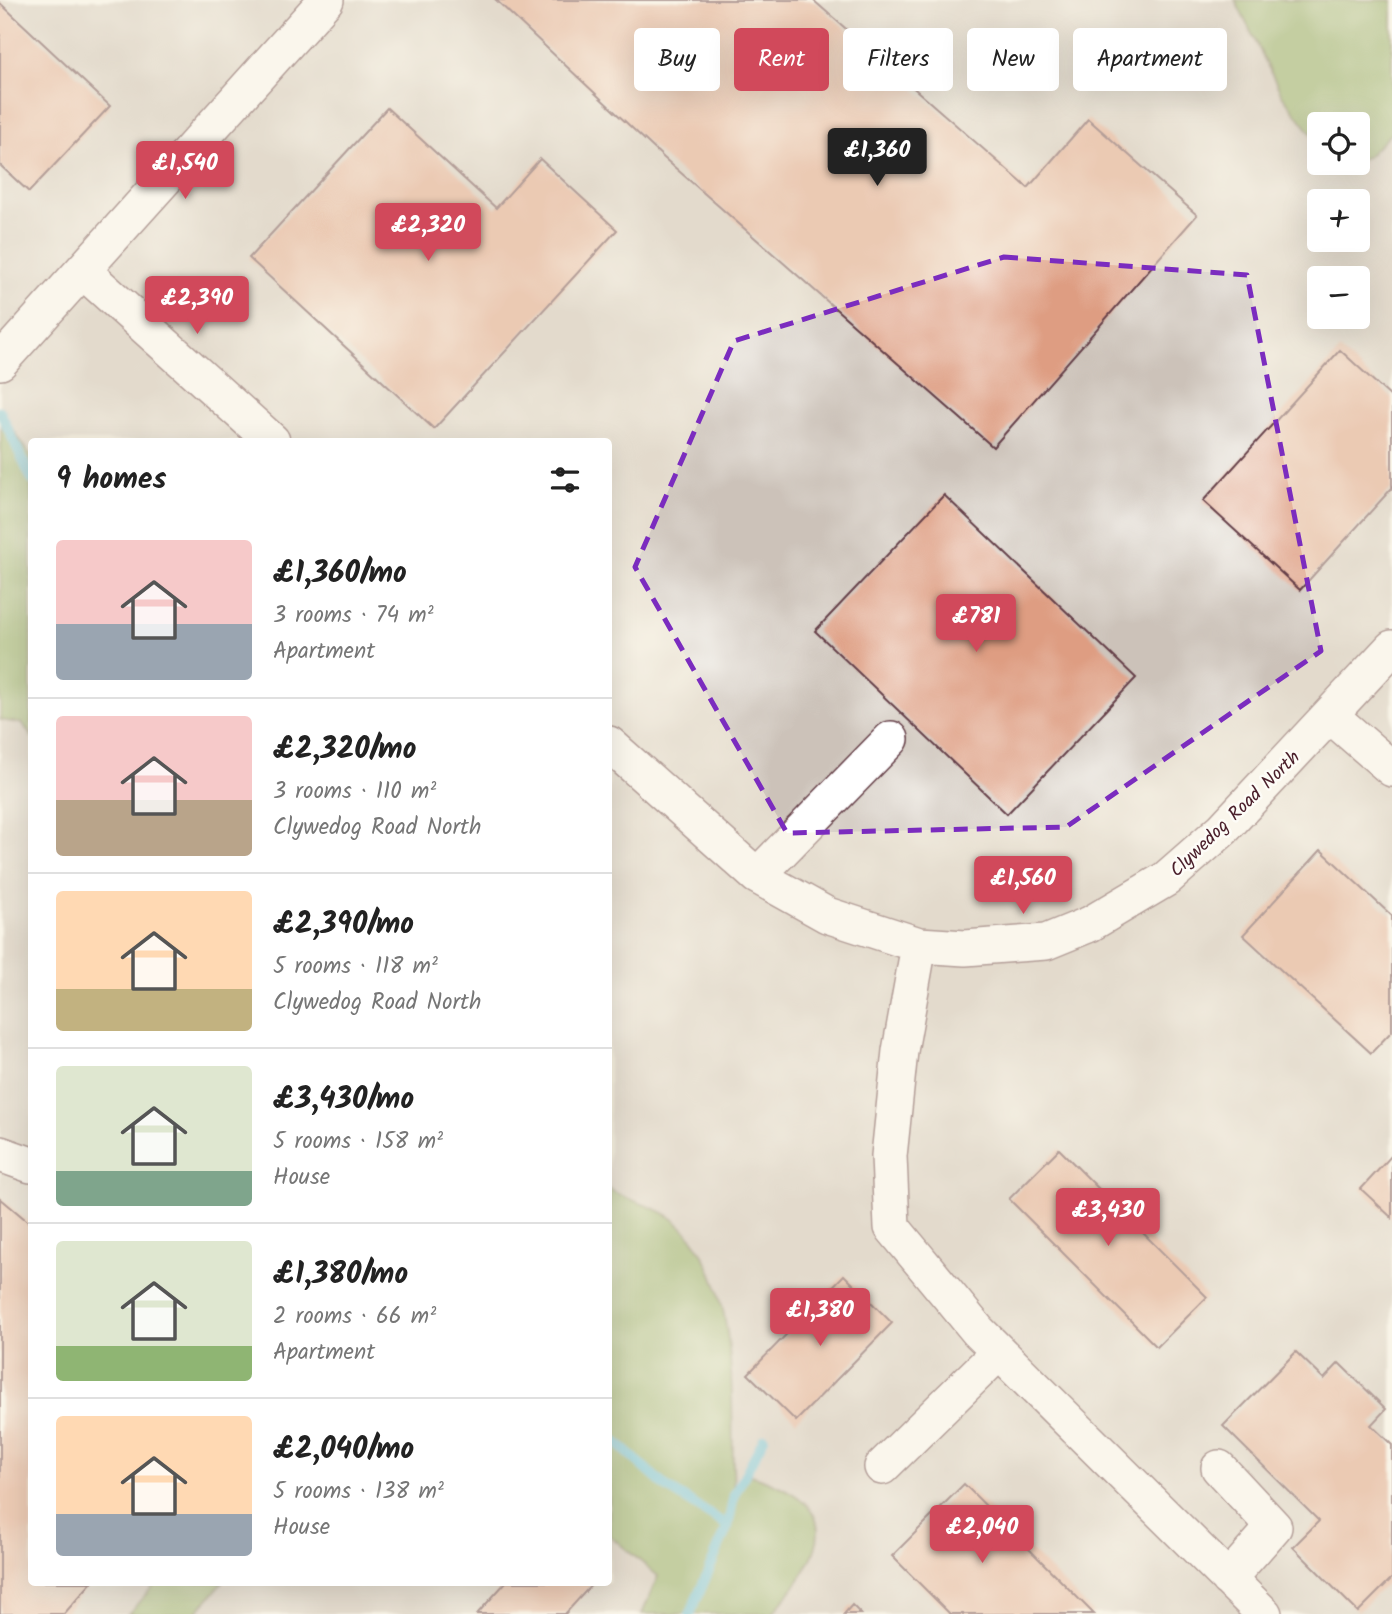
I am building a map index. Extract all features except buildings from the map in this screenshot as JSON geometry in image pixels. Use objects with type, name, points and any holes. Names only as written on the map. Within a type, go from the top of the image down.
[{"type":"street","points":[[0,362],[84,272],[326,0]]},
{"type":"street","points":[[84,272],[269,438]]},
{"type":"street","name":"Clywedog Road North","points":[[612,747],[757,876],[827,915],[919,945],[965,948],[1046,943],[1123,906],[1166,879],[1223,829],[1392,648]]},
{"type":"street","points":[[1331,716],[1392,769]]},
{"type":"street","points":[[757,876],[891,739]]},
{"type":"street","points":[[919,945],[900,1051],[889,1156],[892,1227],[999,1352],[1264,1614]]},
{"type":"street","points":[[0,1154],[28,1164]]},
{"type":"street","points":[[883,1467],[999,1352]]},
{"type":"street","points":[[1219,1468],[1274,1527],[1228,1579]]},
{"type":"highlighted area","points":[[1004,257],[1247,275],[1321,651],[1066,827],[787,833],[635,567],[734,341]]},
{"type":"shaded area","points":[[0,0],[1392,0],[1392,1614],[0,1614]]},
{"type":"green space","points":[[1235,0],[1392,0],[1392,132],[1370,154],[1370,112],[1307,112],[1307,128],[1282,95]]},
{"type":"green space","points":[[1,412],[28,452],[28,732],[23,724],[0,720]]},
{"type":"green space","points":[[612,1190],[662,1212],[677,1222],[699,1247],[714,1278],[724,1312],[729,1349],[734,1493],[747,1474],[779,1486],[801,1499],[813,1514],[818,1530],[815,1549],[806,1568],[772,1614],[642,1614],[658,1576],[612,1538]]},
{"type":"green space","points":[[153,1586],[220,1586],[195,1614],[128,1614]]},
{"type":"waterway","points":[[0,411],[28,471]]},
{"type":"waterway","points":[[690,1614],[728,1526],[734,1495],[764,1438]]},
{"type":"waterway","points":[[612,1439],[666,1487],[728,1526]]}]
